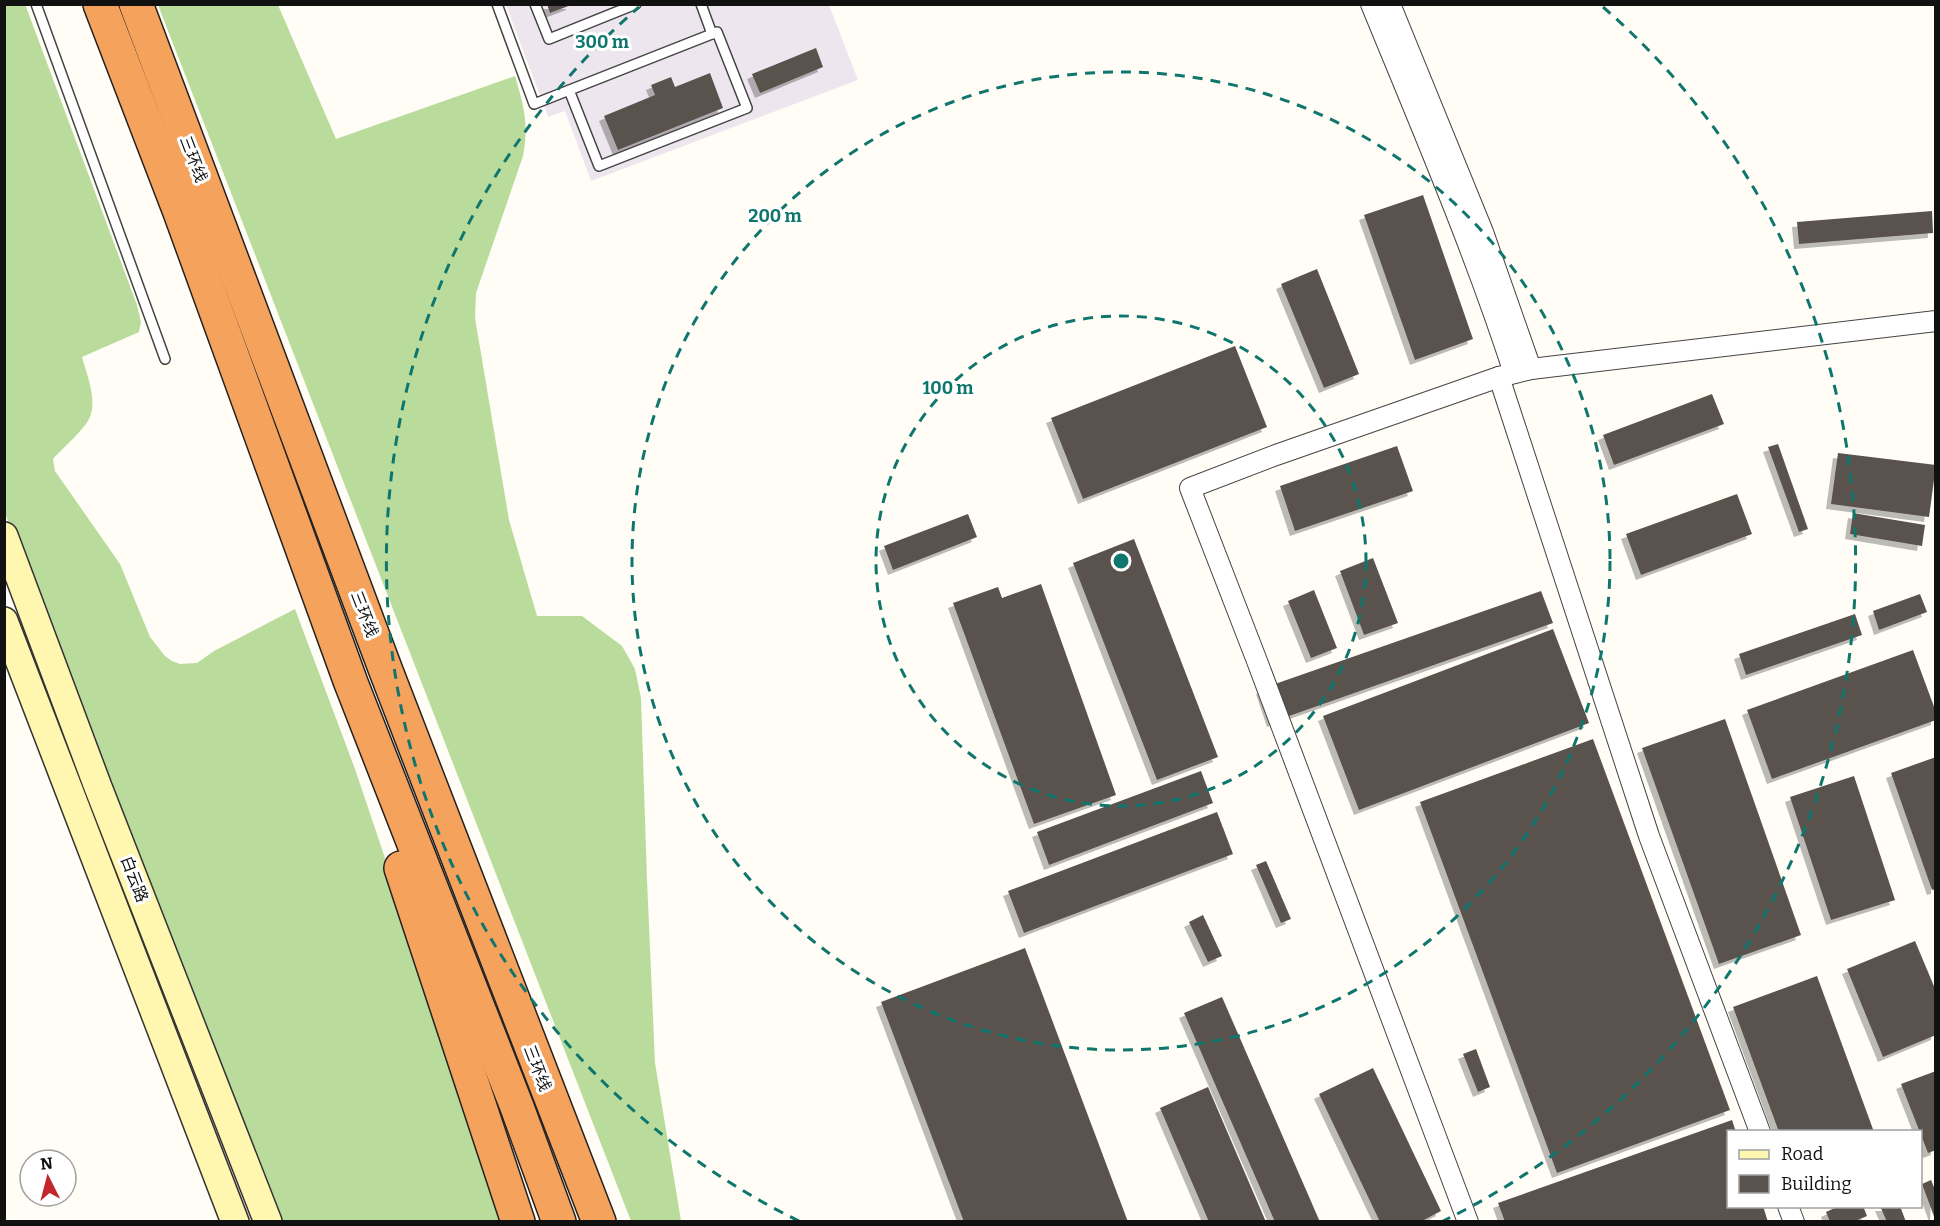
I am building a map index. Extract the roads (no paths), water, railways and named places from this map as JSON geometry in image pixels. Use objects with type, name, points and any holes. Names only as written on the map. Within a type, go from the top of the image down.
[{"type":"highway","name":"三环线","points":[[100,4],[180,212],[351,683],[559,1221]]},
{"type":"highway","name":"三环线","points":[[136,4],[386,670],[599,1221]]},
{"type":"highway","points":[[377,749],[394,847],[518,1221]]},
{"type":"highway","points":[[554,1108],[590,1156],[617,1221]]},
{"type":"street","points":[[1371,4],[1461,226],[1515,373],[1649,836],[1760,1130]]},
{"type":"street","points":[[1390,4],[1483,232],[1515,373]]},
{"type":"street","points":[[1468,1221],[1262,672],[1190,488],[1276,455],[1515,373],[1935,321]]},
{"type":"street","name":"白云路","points":[[4,536],[98,787],[268,1221]]},
{"type":"street","name":"白云路","points":[[4,621],[235,1221]]},
{"type":"lane","points":[[36,4],[165,359]]},
{"type":"lane","points":[[496,4],[534,104],[569,90],[717,32],[747,108],[599,166],[569,90]]},
{"type":"lane","points":[[535,4],[549,39],[636,4]]},
{"type":"lane","points":[[701,4],[712,34]]}]
